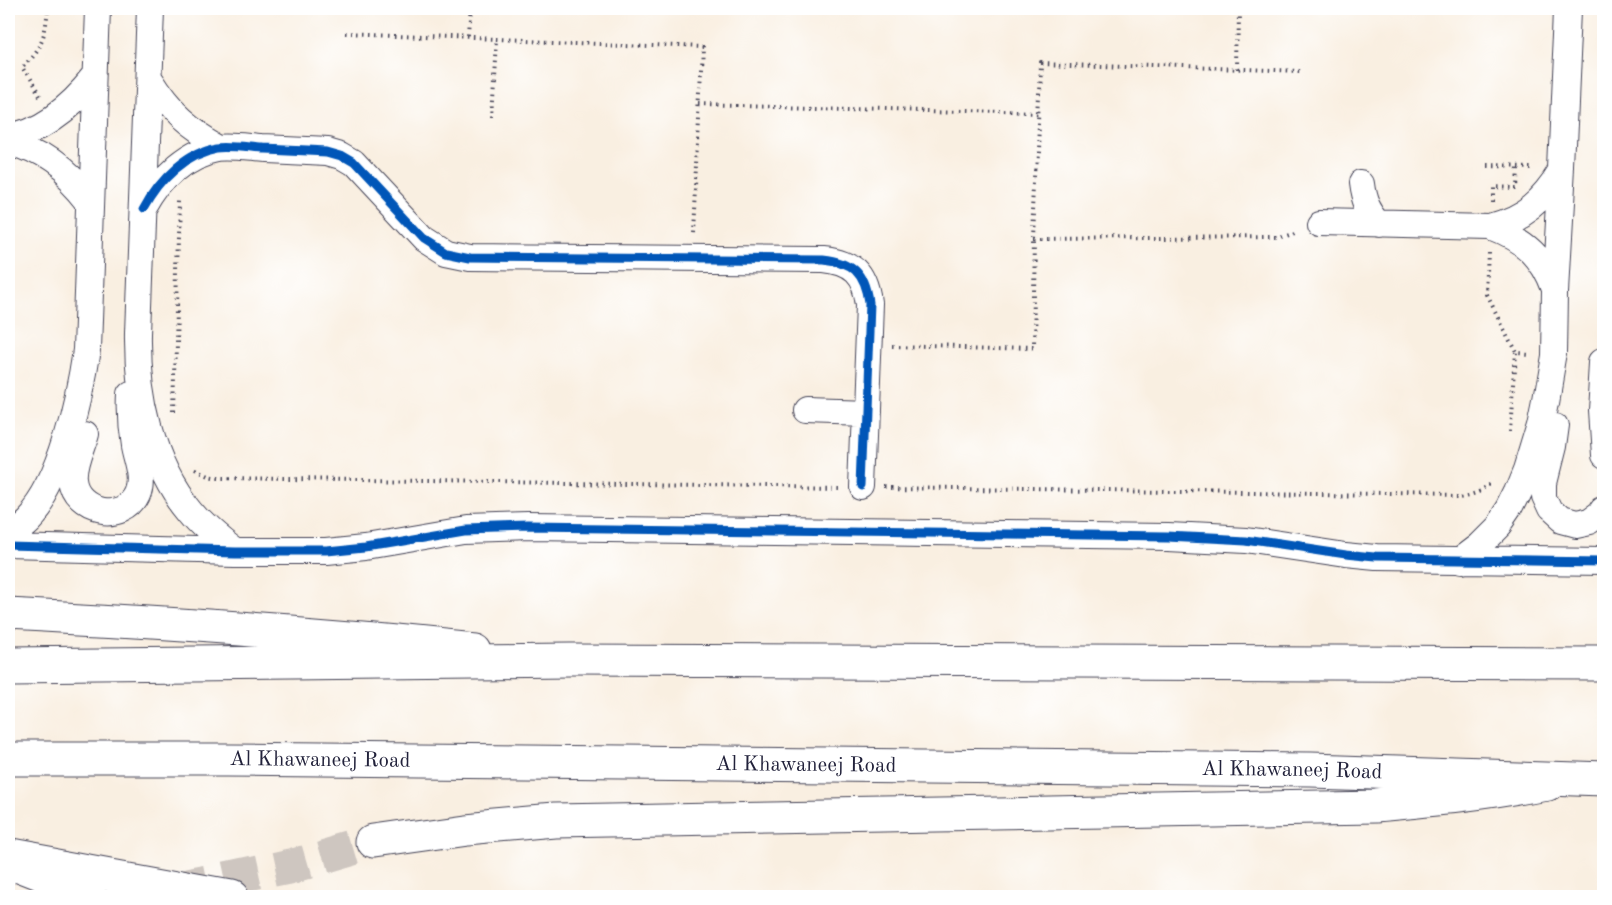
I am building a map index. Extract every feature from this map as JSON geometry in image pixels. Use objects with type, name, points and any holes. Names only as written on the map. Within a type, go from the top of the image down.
[{"type":"main road","points":[[8,615],[411,643],[569,660]]},
{"type":"main road","points":[[8,666],[569,660],[1594,663]]},
{"type":"main road","name":"Al Khawaneej Road","points":[[8,759],[253,759],[1310,770],[1605,780]]},
{"type":"main road","points":[[373,842],[465,829],[556,821],[1375,806],[1504,793],[1568,779]]},
{"type":"main road","points":[[8,857],[232,897]]},
{"type":"street","points":[[8,533],[26,519],[40,501],[50,481],[71,422],[82,378],[86,350],[99,8]]},
{"type":"street","points":[[86,350],[89,407],[87,423],[74,468],[73,483],[77,497],[87,507],[101,513],[116,512],[129,505],[138,494],[141,480],[131,421],[131,398],[137,352],[144,209],[150,8]]},
{"type":"street","points":[[1569,8],[1555,291],[1555,418],[1552,447],[1543,483],[1543,498],[1549,511],[1560,521],[1575,525],[1589,522],[1605,508]]},
{"type":"street","points":[[8,136],[33,128],[53,118],[69,106],[95,77]]},
{"type":"street","points":[[148,80],[184,124],[222,147]]},
{"type":"street","points":[[8,142],[52,163],[73,180],[90,200]]},
{"type":"street","points":[[144,209],[153,191],[166,176],[200,153],[222,147],[328,152],[354,163],[424,238],[446,252],[458,255],[470,257],[838,261],[851,267],[862,278],[868,291],[870,305],[862,487]]},
{"type":"street","points":[[1319,222],[1490,226],[1504,222],[1533,206],[1545,194],[1562,169]]},
{"type":"street","points":[[1361,184],[1366,206],[1379,224]]},
{"type":"street","points":[[1490,226],[1504,231],[1531,249],[1546,269],[1555,291]]},
{"type":"street","points":[[137,352],[146,415],[152,436],[177,494],[203,526],[235,551]]},
{"type":"street","points":[[1459,560],[1498,526],[1518,492],[1541,424],[1554,353]]},
{"type":"street","points":[[1605,363],[1601,411],[1605,455]]},
{"type":"street","points":[[805,418],[865,419]]},
{"type":"street","points":[[8,545],[326,551],[366,547],[466,530],[528,528],[1189,537],[1246,540],[1377,558],[1605,561]]},
{"type":"street","points":[[8,867],[54,885],[94,897]]},
{"type":"path","points":[[48,8],[42,42],[22,67],[53,118]]},
{"type":"path","points":[[468,37],[470,8]]},
{"type":"path","points":[[1237,70],[1238,8]]},
{"type":"path","points":[[346,33],[702,47],[693,258]]},
{"type":"path","points":[[493,116],[497,39]]},
{"type":"path","points":[[868,344],[1032,349],[1041,63],[1301,72]]},
{"type":"path","points":[[700,104],[1039,113]]},
{"type":"path","points":[[174,417],[181,164]]},
{"type":"path","points":[[1487,167],[1562,169]]},
{"type":"path","points":[[1510,438],[1515,351],[1487,295],[1491,186],[1515,187],[1516,168]]},
{"type":"path","points":[[1034,239],[1276,237],[1319,222]]},
{"type":"path","points":[[1515,351],[1554,353]]},
{"type":"path","points":[[188,465],[197,472],[219,478],[1460,495],[1485,489],[1499,476]]},
{"type":"tunnel","points":[[130,898],[290,866],[373,842]]},
{"type":"cycle path","points":[[144,209],[150,198],[175,169],[185,161],[208,150],[231,146],[328,152],[354,163],[424,238],[446,252],[470,257],[824,260],[843,264],[861,278],[870,305],[863,487]]},
{"type":"cycle path","points":[[8,545],[326,551],[366,547],[466,530],[528,528],[1169,536],[1246,540],[1377,558],[1604,561]]}]
